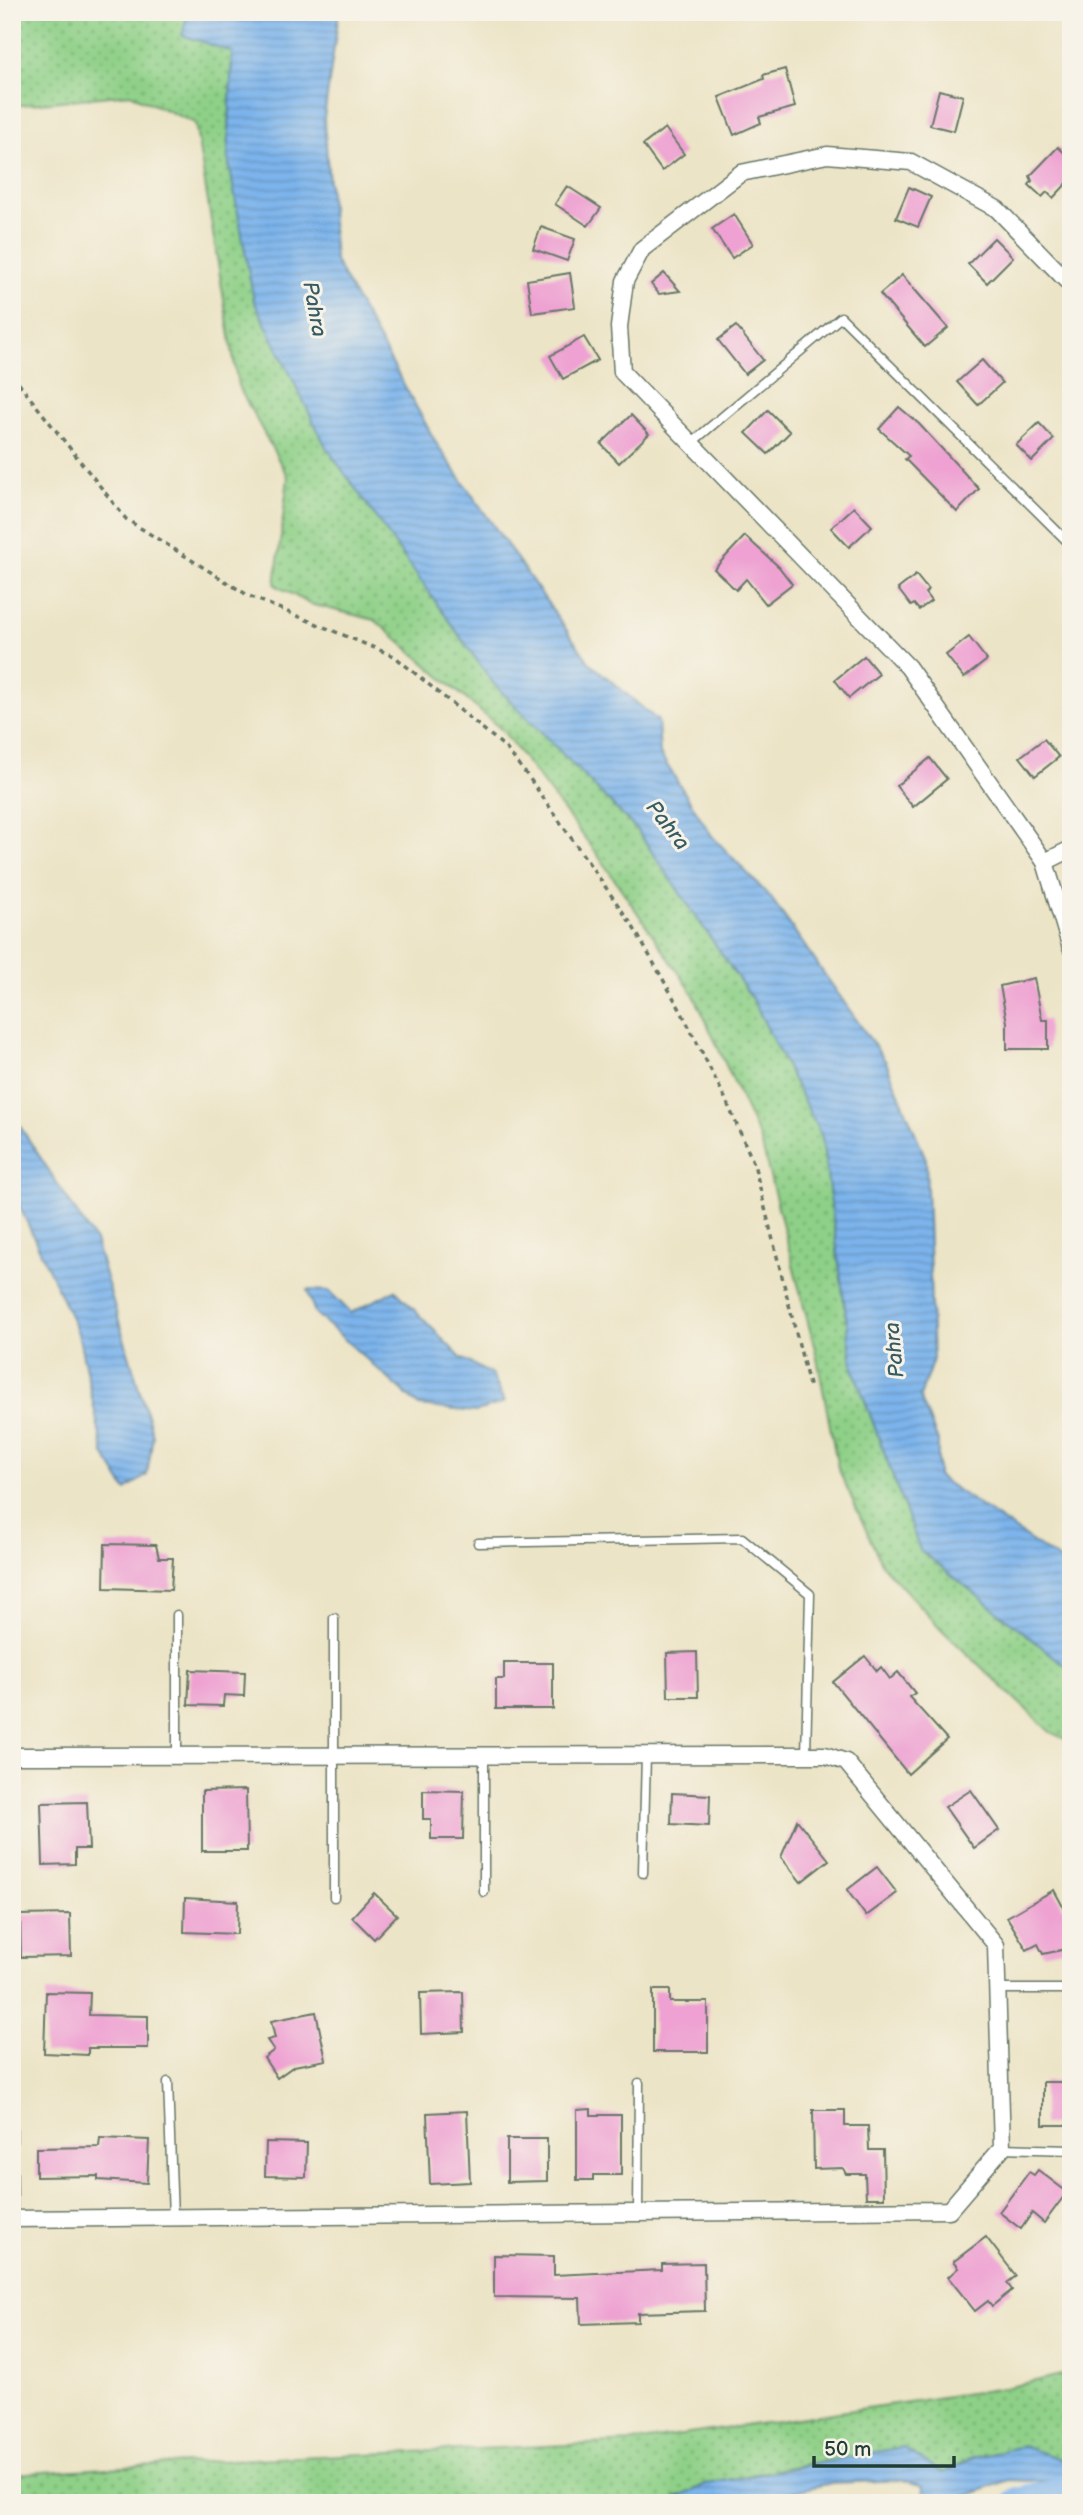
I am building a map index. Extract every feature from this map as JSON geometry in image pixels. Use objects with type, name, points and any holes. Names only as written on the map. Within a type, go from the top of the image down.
[{"type":"street","points":[[1071,285],[997,209],[911,162],[827,155],[741,173],[642,249],[625,281],[620,327],[622,372],[908,667],[1045,862],[1071,948]]},
{"type":"street","points":[[1045,862],[1071,849]]},
{"type":"street","points":[[12,1756],[825,1755],[846,1762],[996,1945],[1002,2148],[949,2210],[13,2219]]},
{"type":"lane","points":[[690,444],[841,317],[1071,545]]},
{"type":"lane","points":[[478,1543],[742,1538],[810,1594],[806,1755]]},
{"type":"lane","points":[[177,1615],[177,1756]]},
{"type":"lane","points":[[334,1618],[334,1897]]},
{"type":"lane","points":[[484,1755],[484,1892]]},
{"type":"lane","points":[[643,1873],[646,1755]]},
{"type":"lane","points":[[997,1989],[1071,1989]]},
{"type":"lane","points":[[168,2082],[173,2218]]},
{"type":"lane","points":[[638,2213],[639,2083]]},
{"type":"lane","points":[[12,2115],[13,2219]]},
{"type":"lane","points":[[1002,2148],[1071,2150]]},
{"type":"path","points":[[12,375],[126,519],[249,596],[394,656],[505,747],[632,925],[681,1011],[725,1098],[754,1164],[810,1389]]},
{"type":"green space","points":[[12,12],[250,12],[247,20],[188,13],[232,52],[228,158],[493,683],[637,830],[753,1000],[822,1137],[853,1368],[920,1550],[1071,1670],[1071,1742],[1050,1732],[943,1631],[882,1565],[838,1468],[816,1353],[761,1142],[694,995],[597,854],[502,730],[375,620],[310,604],[275,585],[288,477],[238,386],[195,123],[130,94],[12,106]]},
{"type":"green space","points":[[1071,2373],[1071,2459],[1065,2461],[1022,2446],[973,2458],[943,2474],[810,2463],[708,2484],[666,2503],[12,2503],[12,2474],[252,2459],[634,2442],[1004,2388]]},
{"type":"water","points":[[250,12],[339,12],[324,118],[335,261],[438,446],[589,662],[658,721],[660,754],[712,836],[771,898],[886,1062],[926,1159],[933,1359],[920,1397],[938,1441],[938,1477],[1071,1568],[1071,1670],[920,1550],[853,1368],[822,1137],[753,1000],[637,830],[493,683],[326,447],[254,301],[228,158],[232,52],[182,35],[188,13],[246,20]]},
{"type":"water","points":[[12,1114],[95,1241],[153,1435],[147,1475],[126,1490],[104,1454],[78,1333],[12,1190]]},
{"type":"water","points":[[307,1290],[329,1291],[351,1313],[395,1290],[460,1357],[492,1375],[505,1402],[476,1412],[419,1406],[315,1313]]},
{"type":"water","points":[[1023,2446],[1065,2461],[1071,2459],[1071,2483],[1009,2480],[939,2503],[910,2503],[923,2497],[924,2486],[902,2480],[832,2483],[794,2491],[770,2503],[666,2503],[708,2484],[902,2447],[943,2473],[973,2458]]},
{"type":"building","points":[[785,69],[795,107],[759,117],[761,123],[734,135],[719,97],[764,79],[763,75]]},
{"type":"building","points":[[939,90],[963,96],[954,131],[930,125]]},
{"type":"building","points":[[665,128],[684,154],[662,171],[643,145]]},
{"type":"building","points":[[1058,147],[1071,159],[1071,179],[1053,198],[1047,192],[1042,197],[1029,185],[1032,181],[1030,176]]},
{"type":"building","points":[[567,186],[601,208],[588,226],[555,204]]},
{"type":"building","points":[[909,187],[931,197],[918,227],[896,218]]},
{"type":"building","points":[[734,214],[753,244],[732,258],[712,229]]},
{"type":"building","points":[[541,227],[575,239],[567,261],[533,249]]},
{"type":"building","points":[[994,238],[1013,257],[987,283],[968,264]]},
{"type":"building","points":[[570,273],[575,307],[532,313],[527,280]]},
{"type":"building","points":[[664,273],[680,291],[659,294],[651,284]]},
{"type":"building","points":[[902,275],[948,328],[925,347],[880,294]]},
{"type":"building","points":[[736,326],[763,360],[745,374],[718,340]]},
{"type":"building","points":[[584,337],[598,360],[563,379],[550,356]]},
{"type":"building","points":[[982,360],[1002,383],[978,405],[957,382]]},
{"type":"building","points":[[899,407],[919,424],[979,489],[957,512],[905,459],[909,456],[879,429]]},
{"type":"building","points":[[768,410],[790,432],[768,454],[746,433]]},
{"type":"building","points":[[631,415],[649,434],[619,463],[601,444]]},
{"type":"building","points":[[1039,423],[1054,439],[1032,461],[1016,445]]},
{"type":"building","points":[[854,507],[872,526],[849,547],[831,528]]},
{"type":"building","points":[[745,536],[779,567],[792,584],[766,604],[746,579],[736,590],[714,569]]},
{"type":"building","points":[[916,575],[928,590],[925,593],[931,601],[919,610],[914,604],[911,606],[898,589]]},
{"type":"building","points":[[969,637],[987,660],[964,678],[946,655]]},
{"type":"building","points":[[864,656],[879,674],[849,698],[835,680]]},
{"type":"building","points":[[1044,739],[1059,757],[1035,776],[1020,757]]},
{"type":"building","points":[[930,758],[947,779],[913,807],[896,786]]},
{"type":"building","points":[[1034,978],[1042,1020],[1048,1020],[1048,1049],[1007,1049],[1007,1022],[1000,986]]},
{"type":"building","points":[[105,1544],[156,1545],[159,1558],[173,1558],[171,1590],[104,1588]]},
{"type":"building","points":[[697,1652],[698,1697],[668,1697],[667,1653]]},
{"type":"building","points":[[865,1656],[877,1671],[881,1667],[890,1679],[898,1672],[915,1693],[909,1697],[947,1739],[908,1774],[833,1682]]},
{"type":"building","points":[[504,1663],[553,1663],[553,1709],[496,1709],[496,1679],[504,1679]]},
{"type":"building","points":[[190,1670],[245,1672],[244,1696],[224,1695],[223,1706],[188,1705]]},
{"type":"building","points":[[246,1790],[247,1851],[202,1851],[202,1791]]},
{"type":"building","points":[[423,1790],[464,1791],[463,1839],[431,1839],[431,1819],[423,1819]]},
{"type":"building","points":[[971,1790],[999,1830],[974,1848],[945,1807]]},
{"type":"building","points":[[672,1793],[710,1795],[709,1826],[671,1824]]},
{"type":"building","points":[[87,1802],[89,1849],[75,1849],[75,1864],[43,1865],[41,1803]]},
{"type":"building","points":[[797,1820],[829,1860],[801,1882],[781,1857]]},
{"type":"building","points":[[877,1867],[897,1893],[866,1916],[847,1890]]},
{"type":"building","points":[[1054,1890],[1067,1914],[1071,1914],[1071,1948],[1043,1954],[1038,1944],[1027,1950],[1007,1917]]},
{"type":"building","points":[[374,1893],[397,1915],[374,1939],[352,1917]]},
{"type":"building","points":[[185,1898],[238,1901],[237,1934],[184,1932]]},
{"type":"building","points":[[70,1914],[71,1956],[21,1957],[20,1915]]},
{"type":"building","points":[[653,1990],[670,1990],[670,2002],[708,2002],[708,2052],[653,2052]]},
{"type":"building","points":[[46,1992],[90,1993],[89,2015],[148,2016],[148,2048],[88,2048],[88,2055],[44,2053]]},
{"type":"building","points":[[463,1992],[464,2032],[421,2034],[420,1993]]},
{"type":"building","points":[[316,2012],[326,2060],[294,2066],[277,2078],[264,2058],[274,2050],[267,2040],[275,2038],[271,2021]]},
{"type":"building","points":[[1043,2082],[1071,2082],[1071,2125],[1043,2125]]},
{"type":"building","points":[[591,2109],[591,2115],[621,2115],[621,2175],[593,2175],[593,2180],[577,2180],[577,2110]]},
{"type":"building","points":[[813,2110],[845,2110],[845,2126],[868,2126],[869,2150],[883,2150],[884,2198],[866,2198],[865,2174],[846,2174],[843,2168],[814,2169]]},
{"type":"building","points":[[467,2111],[470,2182],[430,2184],[427,2113]]},
{"type":"building","points":[[100,2138],[149,2140],[147,2183],[98,2180],[98,2176],[36,2177],[36,2148],[99,2147]]},
{"type":"building","points":[[507,2139],[547,2139],[547,2181],[507,2182]]},
{"type":"building","points":[[266,2142],[307,2143],[306,2177],[265,2176]]},
{"type":"building","points":[[1038,2170],[1067,2192],[1044,2223],[1032,2213],[1021,2229],[999,2212],[1029,2172],[1034,2175]]},
{"type":"building","points":[[986,2237],[1016,2276],[1007,2283],[1012,2290],[992,2306],[988,2301],[975,2311],[948,2277],[958,2268],[953,2262]]},
{"type":"building","points":[[494,2255],[554,2256],[554,2275],[662,2270],[662,2264],[704,2263],[705,2311],[638,2313],[638,2322],[581,2324],[580,2298],[494,2297]]},
{"type":"waterway","name":"Pahra","points":[[1020,2503],[1071,2493]]}]
